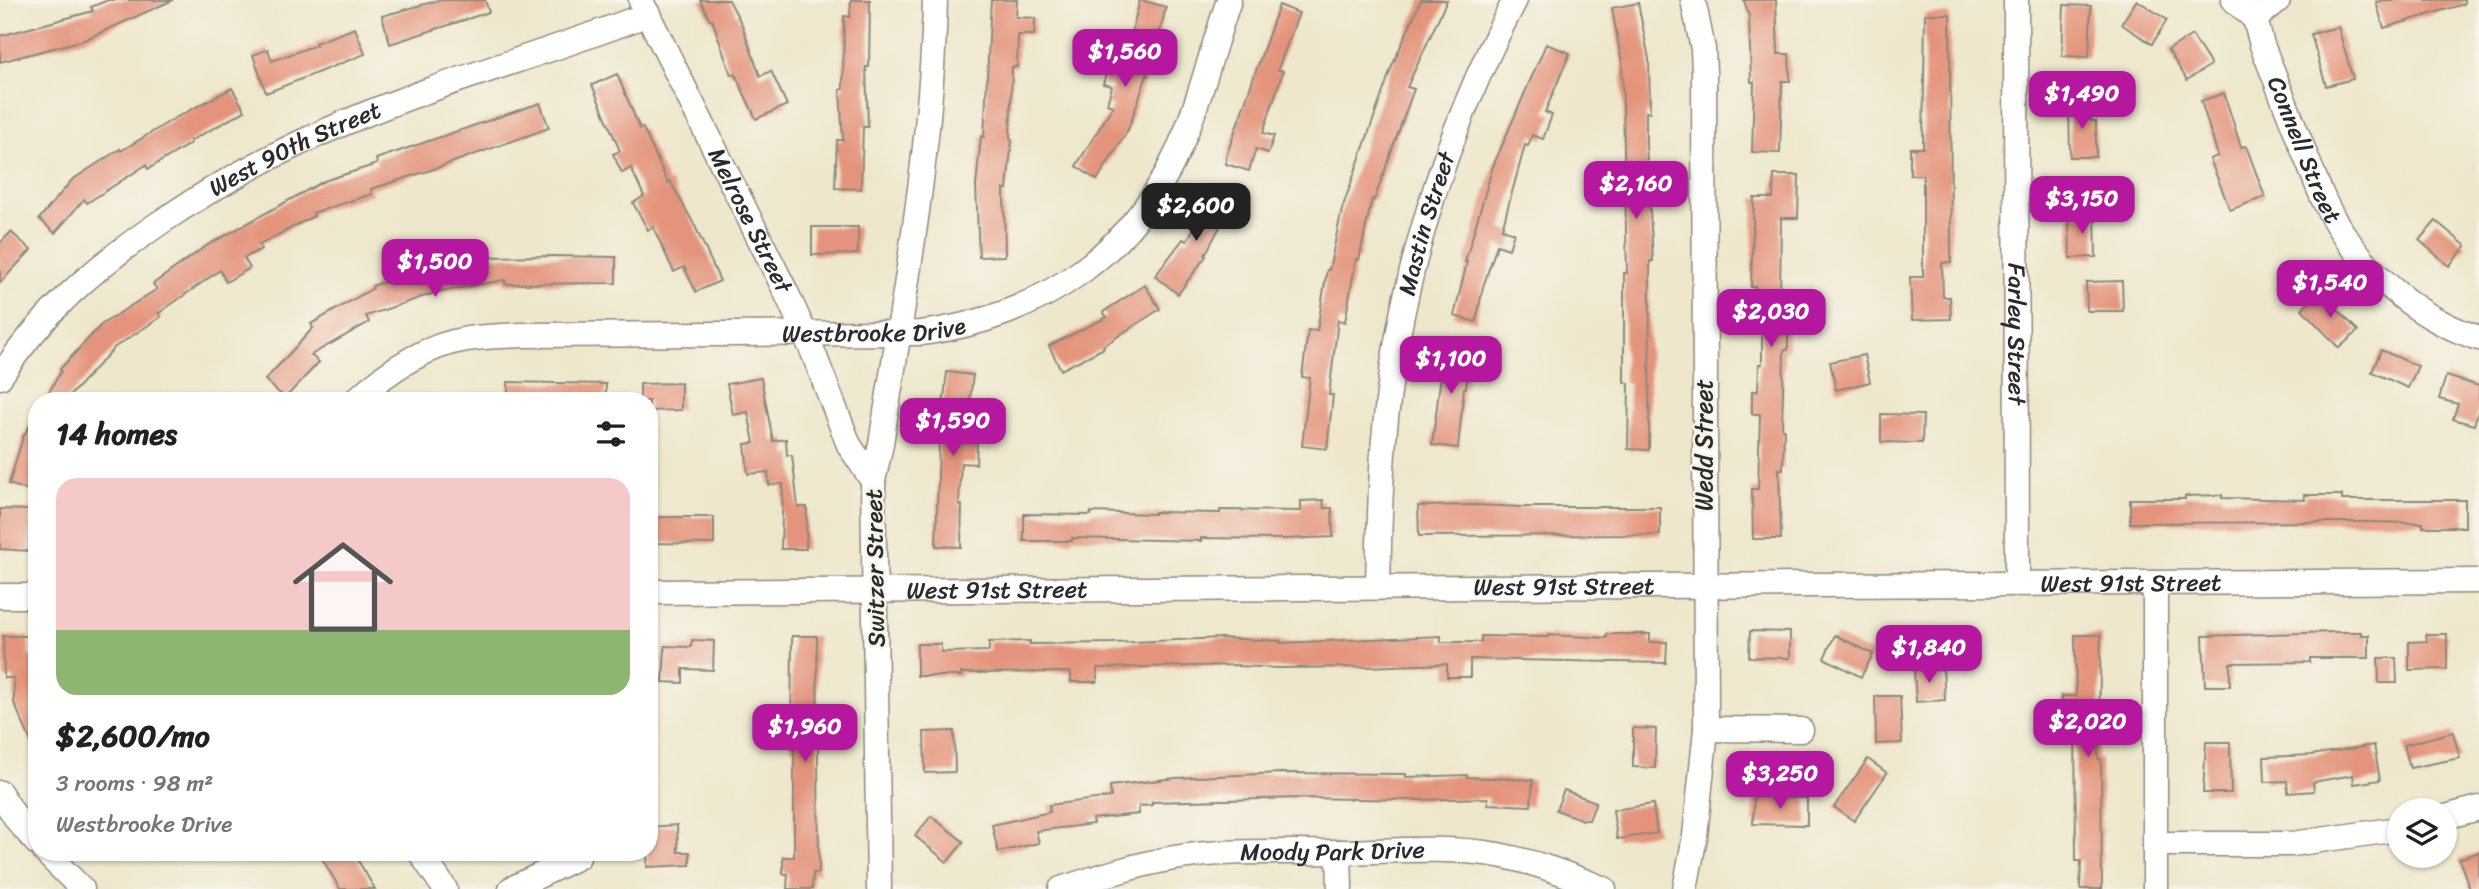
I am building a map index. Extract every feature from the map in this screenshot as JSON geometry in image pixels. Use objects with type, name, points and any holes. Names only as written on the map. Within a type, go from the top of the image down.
[{"type":"street","name":"Switzer Street","points":[[879,889],[873,481],[922,186],[935,0]]},
{"type":"street","name":"Westbrooke Drive","points":[[365,392],[409,359],[432,349],[469,339],[522,335],[898,333],[955,328],[999,316],[1038,300],[1067,283],[1110,249],[1139,216],[1171,165],[1186,132],[1229,0]]},
{"type":"street","name":"Mastin Street","points":[[1378,587],[1384,438],[1394,359],[1409,284],[1434,192],[1461,114],[1515,0]]},
{"type":"street","name":"Wedd Street","points":[[1685,889],[1695,836],[1706,729],[1704,72],[1703,49],[1693,0]]},
{"type":"street","name":"Farley Street","points":[[2016,0],[2017,583]]},
{"type":"street","points":[[2234,0],[2255,19],[2278,0]]},
{"type":"street","name":"Melrose Street","points":[[644,7],[739,196],[804,334],[849,445],[873,481]]},
{"type":"street","name":"West 90th Street","points":[[0,377],[50,311],[87,278],[135,240],[193,200],[259,162],[373,111],[644,7]]},
{"type":"street","name":"Connell Street","points":[[2255,19],[2262,45],[2323,198],[2341,231],[2364,261],[2395,292],[2427,314],[2479,338]]},
{"type":"street","name":"West 91st Street","points":[[658,592],[2479,581]]},
{"type":"street","points":[[2155,583],[2155,889]]},
{"type":"street","points":[[0,596],[28,596]]},
{"type":"street","points":[[1706,729],[1801,730]]},
{"type":"street","points":[[0,793],[28,833]]},
{"type":"street","points":[[2457,814],[2479,808]]},
{"type":"street","points":[[2155,844],[2292,844],[2387,831]]},
{"type":"street","name":"Moody Park Drive","points":[[1061,889],[1110,873],[1173,858],[1223,853],[1452,851],[1497,855],[1553,868],[1604,889]]},
{"type":"street","points":[[1339,852],[1340,889]]},
{"type":"street","points":[[54,861],[82,889]]},
{"type":"street","points":[[426,861],[445,889]]},
{"type":"street","points":[[511,889],[570,861]]},
{"type":"building","points":[[108,0],[173,0],[84,40],[0,62],[0,36],[93,11],[91,7]]},
{"type":"building","points":[[440,0],[485,0],[489,12],[390,44],[382,16]]},
{"type":"building","points":[[700,0],[729,0],[742,25],[760,76],[771,71],[787,105],[756,119],[735,74],[731,75],[712,19],[710,20]]},
{"type":"building","points":[[851,0],[870,0],[869,67],[866,67],[868,127],[863,127],[861,189],[835,188],[837,140],[843,140],[840,90],[843,89],[844,16],[850,17]]},
{"type":"building","points":[[991,0],[1017,0],[1016,17],[1035,18],[1034,35],[1018,35],[1017,67],[1012,67],[1012,139],[1007,189],[1004,189],[1005,256],[979,257],[976,186],[981,136],[984,137]]},
{"type":"building","points":[[1140,0],[1166,7],[1154,55],[1128,130],[1097,180],[1076,166],[1113,106],[1107,104],[1112,86],[1103,84],[1109,65],[1122,69]]},
{"type":"building","points":[[1421,0],[1447,0],[1407,87],[1414,89],[1374,200],[1372,199],[1359,260],[1356,259],[1345,322],[1338,320],[1329,395],[1333,395],[1327,449],[1302,446],[1310,378],[1302,377],[1308,330],[1317,331],[1327,270],[1342,209],[1392,66]]},
{"type":"building","points":[[1744,0],[1776,0],[1778,54],[1789,54],[1790,81],[1782,81],[1780,153],[1752,152],[1754,82],[1751,82],[1749,16]]},
{"type":"building","points":[[2137,0],[2167,20],[2152,44],[2121,24]]},
{"type":"building","points":[[2464,0],[2464,4],[2384,28],[2376,2]]},
{"type":"building","points":[[1638,3],[1649,59],[1650,112],[1646,112],[1646,144],[1653,261],[1650,261],[1649,450],[1628,449],[1629,383],[1624,382],[1624,273],[1627,273],[1622,64],[1612,8]]},
{"type":"building","points":[[1279,5],[1299,13],[1278,69],[1283,71],[1263,133],[1274,136],[1268,153],[1256,149],[1249,171],[1226,164],[1226,157]]},
{"type":"building","points":[[2064,5],[2091,6],[2089,57],[2062,56]]},
{"type":"building","points":[[1925,14],[1950,14],[1951,262],[1942,263],[1943,297],[1950,297],[1951,319],[1912,320],[1910,277],[1923,277],[1923,175],[1910,175],[1910,148],[1923,148]]},
{"type":"building","points":[[2338,27],[2353,79],[2326,86],[2311,34]]},
{"type":"building","points":[[355,28],[365,54],[266,93],[253,55],[268,49],[272,61]]},
{"type":"building","points":[[2192,35],[2211,65],[2187,80],[2168,50]]},
{"type":"building","points":[[1546,44],[1570,53],[1545,112],[1552,115],[1543,139],[1532,135],[1528,146],[1525,145],[1502,229],[1514,233],[1509,249],[1497,245],[1483,287],[1476,322],[1454,316],[1465,262],[1493,166]]},
{"type":"building","points":[[617,74],[640,129],[643,128],[668,183],[670,181],[695,226],[720,281],[696,292],[684,267],[674,272],[653,227],[648,230],[633,203],[644,196],[631,168],[622,173],[613,154],[620,151],[592,85]]},
{"type":"building","points":[[232,88],[245,111],[190,141],[191,143],[148,169],[146,165],[87,203],[84,199],[55,233],[39,219],[72,180],[120,149],[121,151]]},
{"type":"building","points":[[2224,93],[2241,147],[2246,146],[2265,197],[2230,210],[2210,159],[2218,156],[2201,101]]},
{"type":"building","points":[[540,103],[549,128],[371,189],[372,194],[313,213],[314,216],[259,245],[261,249],[244,258],[250,268],[226,282],[220,270],[159,313],[161,317],[115,347],[73,392],[49,392],[60,369],[101,325],[157,289],[153,284],[206,246],[324,181],[377,164],[376,159]]},
{"type":"building","points":[[2091,103],[2091,121],[2096,121],[2096,157],[2070,157],[2069,104]]},
{"type":"building","points":[[1774,175],[1799,175],[1798,218],[1781,218],[1780,299],[1788,299],[1788,350],[1784,350],[1783,469],[1779,469],[1781,539],[1753,539],[1752,489],[1758,489],[1760,414],[1752,414],[1752,391],[1758,391],[1759,364],[1762,364],[1762,319],[1754,319],[1755,287],[1751,287],[1754,198],[1773,198]]},
{"type":"building","points":[[1216,187],[1235,198],[1206,256],[1178,294],[1155,276],[1183,239],[1187,241]]},
{"type":"building","points":[[2095,214],[2096,257],[2070,258],[2069,215]]},
{"type":"building","points":[[2436,221],[2466,246],[2449,266],[2419,240]]},
{"type":"building","points":[[812,227],[858,227],[858,254],[812,255]]},
{"type":"building","points":[[11,232],[31,250],[0,283],[0,243]]},
{"type":"building","points":[[487,257],[616,257],[616,283],[505,284],[505,280],[437,292],[366,316],[369,322],[311,355],[319,362],[291,392],[278,392],[265,380],[313,328],[311,324],[373,288],[372,286],[432,266]]},
{"type":"building","points":[[2122,281],[2123,311],[2087,311],[2086,282]]},
{"type":"building","points":[[1145,285],[1160,309],[1103,346],[1104,348],[1061,370],[1049,346],[1107,317],[1103,312]]},
{"type":"building","points":[[2321,291],[2358,331],[2339,348],[2302,309]]},
{"type":"building","points":[[1445,344],[1472,348],[1464,388],[1458,448],[1432,445]]},
{"type":"building","points":[[2381,350],[2418,366],[2408,388],[2372,372]]},
{"type":"building","points":[[1864,355],[1870,382],[1836,390],[1830,362]]},
{"type":"building","points":[[947,372],[973,375],[965,441],[977,442],[976,464],[961,463],[961,547],[936,546],[939,440]]},
{"type":"building","points":[[2446,376],[2479,386],[2479,408],[2474,425],[2453,419],[2458,404],[2439,399]]},
{"type":"building","points":[[761,378],[773,441],[786,439],[787,455],[792,455],[798,507],[807,507],[806,549],[781,549],[783,484],[769,485],[768,472],[748,474],[745,444],[754,443],[748,412],[733,415],[727,384]]},
{"type":"building","points":[[508,382],[606,384],[606,392],[508,392]]},
{"type":"building","points":[[681,383],[681,410],[658,411],[658,392],[640,392],[640,384]]},
{"type":"building","points":[[1881,414],[1923,415],[1922,443],[1881,442]]},
{"type":"building","points":[[28,428],[28,490],[9,484]]},
{"type":"building","points":[[2222,495],[2222,498],[2305,500],[2304,495],[2342,495],[2342,500],[2465,500],[2465,527],[2364,522],[2130,523],[2130,499],[2185,499],[2185,496]]},
{"type":"building","points":[[1323,500],[1324,508],[1332,508],[1333,537],[1201,538],[1201,541],[1072,538],[1072,541],[1024,541],[1024,514],[1301,511],[1301,501]]},
{"type":"building","points":[[1418,506],[1660,507],[1660,535],[1419,536]]},
{"type":"building","points":[[0,509],[28,510],[28,551],[0,549]]},
{"type":"building","points":[[658,517],[714,517],[714,544],[658,543]]},
{"type":"building","points":[[1750,631],[1790,632],[1790,658],[1749,657]]},
{"type":"building","points":[[2361,632],[2361,635],[2369,635],[2369,658],[2310,658],[2310,662],[2230,663],[2230,686],[2205,686],[2203,636]]},
{"type":"building","points":[[1607,634],[1650,634],[1650,642],[1667,642],[1666,663],[1470,659],[1470,677],[1447,677],[1447,664],[1097,668],[1097,682],[1071,682],[1071,672],[917,676],[917,644],[941,644],[941,652],[989,651],[989,642],[1113,643],[1221,638],[1280,643],[1441,636],[1441,642],[1481,642],[1481,636],[1607,638]]},
{"type":"building","points":[[2426,634],[2447,634],[2447,669],[2409,670],[2409,642],[2427,641]]},
{"type":"building","points":[[1835,635],[1873,654],[1861,677],[1824,658]]},
{"type":"building","points":[[2075,635],[2101,635],[2098,759],[2101,759],[2102,889],[2080,889],[2081,861],[2076,861],[2075,714],[2062,714],[2062,696],[2076,696]]},
{"type":"building","points":[[3,636],[28,636],[28,735],[14,703],[14,678],[4,678]]},
{"type":"building","points":[[792,636],[817,636],[819,873],[813,873],[812,889],[787,889],[788,874],[783,874],[783,857],[794,857]]},
{"type":"building","points":[[692,640],[714,641],[713,670],[683,669],[683,683],[663,682],[665,646],[691,647]]},
{"type":"building","points":[[2378,658],[2396,658],[2397,683],[2379,683]]},
{"type":"building","points":[[1943,669],[1945,700],[1916,702],[1914,670]]},
{"type":"building","points":[[1875,696],[1900,696],[1902,743],[1876,744]]},
{"type":"building","points":[[1633,728],[1656,729],[1655,768],[1633,767]]},
{"type":"building","points":[[954,731],[955,772],[925,773],[924,732]]},
{"type":"building","points":[[2453,732],[2460,758],[2410,768],[2404,745]]},
{"type":"building","points":[[2206,742],[2230,742],[2231,793],[2203,793]]},
{"type":"building","points":[[2374,745],[2380,780],[2354,784],[2353,775],[2313,782],[2314,791],[2288,793],[2287,781],[2265,782],[2264,757],[2311,755]]},
{"type":"building","points":[[1868,759],[1887,773],[1854,821],[1834,807]]},
{"type":"building","points":[[1280,773],[1406,774],[1406,777],[1467,775],[1533,780],[1531,806],[1488,804],[1488,798],[1302,798],[1152,802],[1152,805],[1139,806],[1139,814],[1092,819],[1093,824],[1036,831],[1039,843],[998,852],[992,825],[1050,812],[1049,805],[1111,797],[1110,786],[1176,778]]},
{"type":"building","points":[[1564,790],[1596,802],[1589,820],[1556,810]]},
{"type":"building","points":[[1754,797],[1807,798],[1807,825],[1753,824]]},
{"type":"building","points":[[1653,804],[1657,833],[1617,839],[1613,810]]},
{"type":"building","points":[[931,816],[964,842],[947,862],[915,836]]},
{"type":"building","points":[[677,825],[678,852],[690,852],[690,865],[647,867],[647,861],[658,861],[658,826]]},
{"type":"building","points":[[2479,852],[2479,889],[2470,889],[2459,859]]},
{"type":"building","points":[[323,861],[358,861],[375,889],[340,889]]}]
